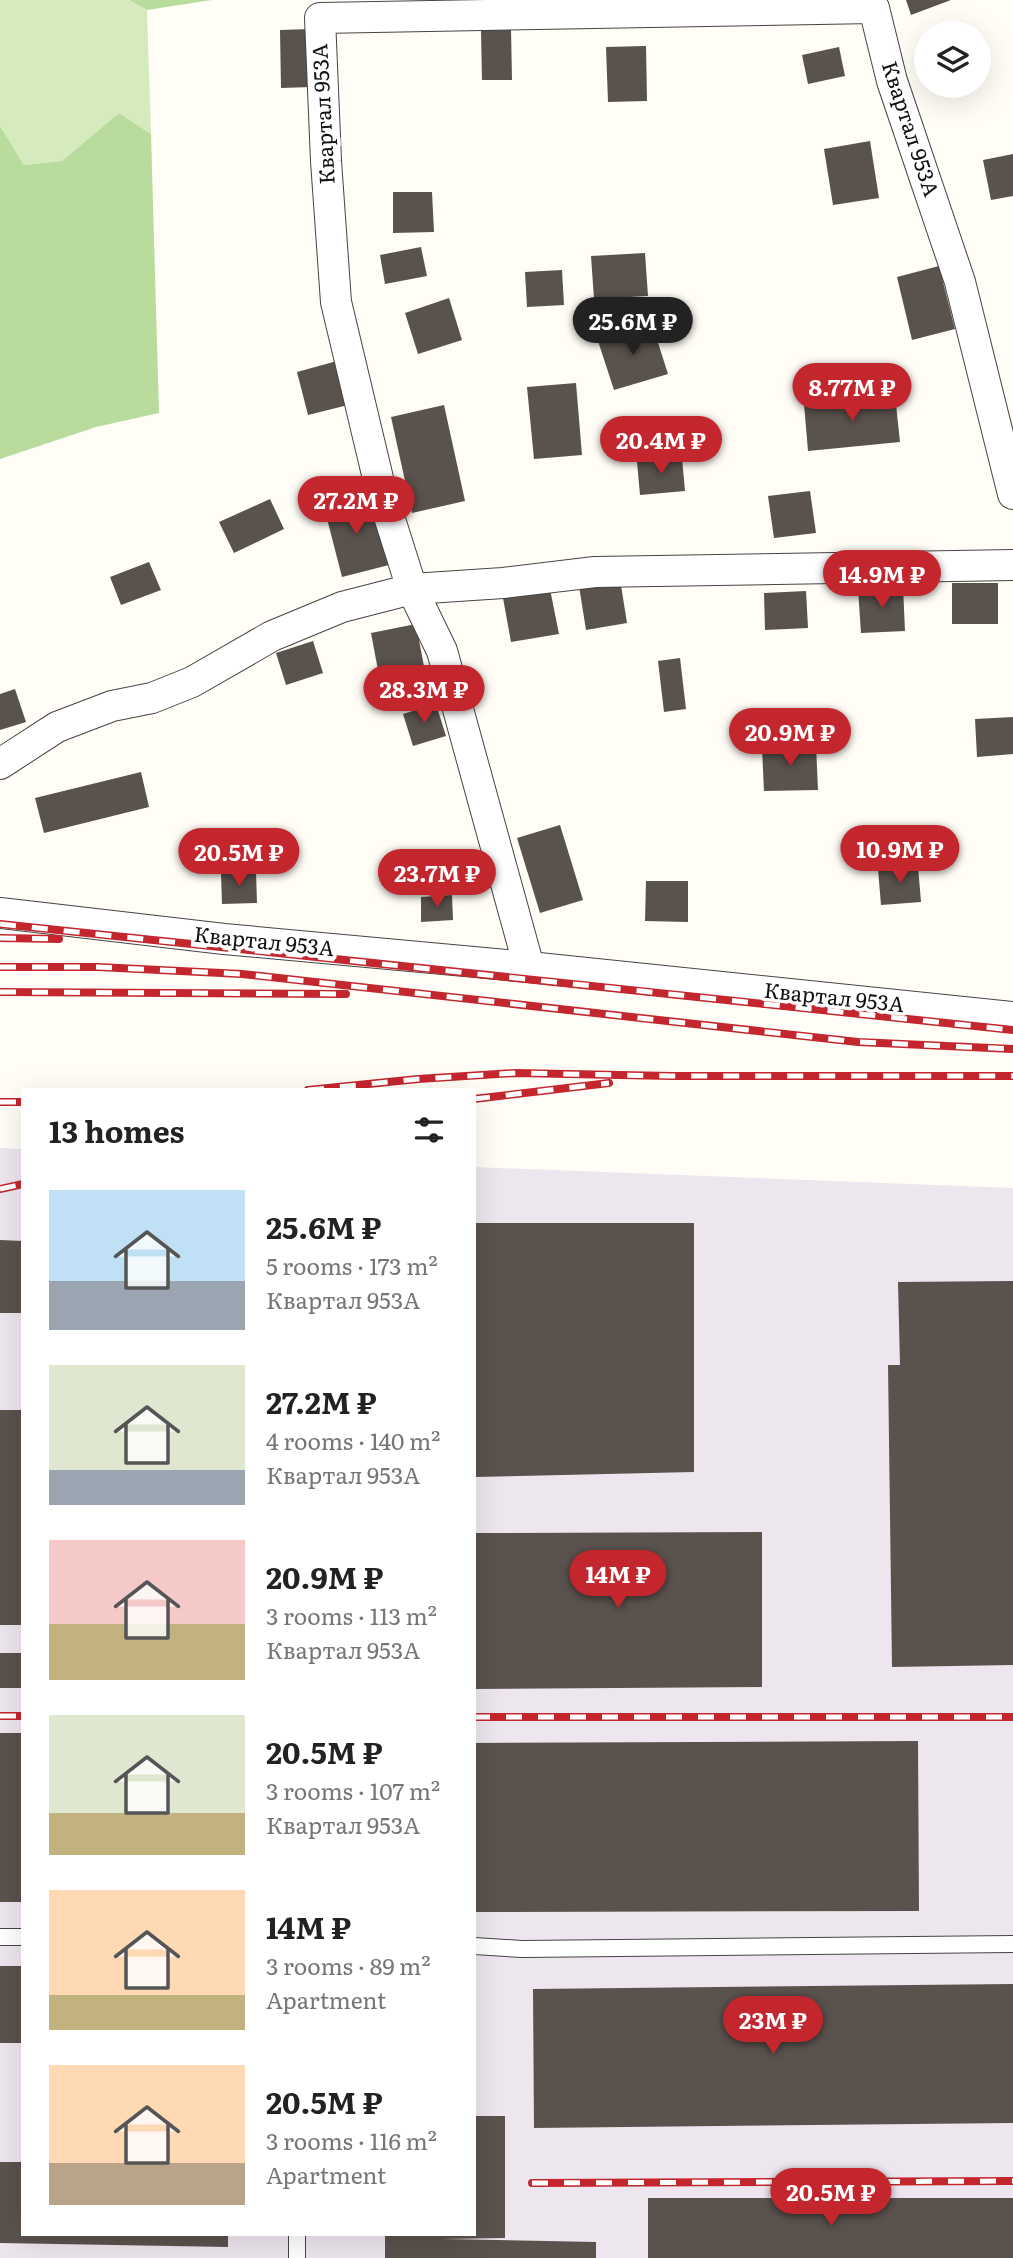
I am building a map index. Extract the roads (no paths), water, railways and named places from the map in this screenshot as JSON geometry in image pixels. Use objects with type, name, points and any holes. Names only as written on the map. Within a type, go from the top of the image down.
[{"type":"street","name":"Квартал 953А","points":[[529,967],[442,652],[412,589],[381,491],[336,302],[320,18],[874,8],[892,82],[960,282],[1013,494]]},
{"type":"street","points":[[0,764],[58,727],[112,706],[152,698],[192,682],[272,636],[318,616],[412,589],[503,583],[595,572],[1013,565]]},
{"type":"street","name":"Квартал 953А","points":[[0,913],[225,939],[1013,1017]]},
{"type":"lane","points":[[0,1937],[21,1937]]},
{"type":"lane","points":[[476,1946],[522,1949],[1013,1944]]},
{"type":"lane","points":[[297,2236],[297,2258]]},
{"type":"railway","points":[[0,924],[1013,1030]]},
{"type":"railway","points":[[0,938],[59,939]]},
{"type":"railway","points":[[0,967],[98,967],[242,974],[858,1042],[1013,1049]]},
{"type":"railway","points":[[0,992],[346,994]]},
{"type":"railway","points":[[328,1088],[516,1073],[1013,1076]]},
{"type":"railway","points":[[476,1099],[609,1083]]},
{"type":"railway","points":[[0,1102],[21,1102]]},
{"type":"railway","points":[[0,1189],[21,1184]]},
{"type":"railway","points":[[0,1716],[21,1716]]},
{"type":"railway","points":[[476,1717],[1013,1717]]},
{"type":"railway","points":[[532,2183],[1013,2181]]}]
